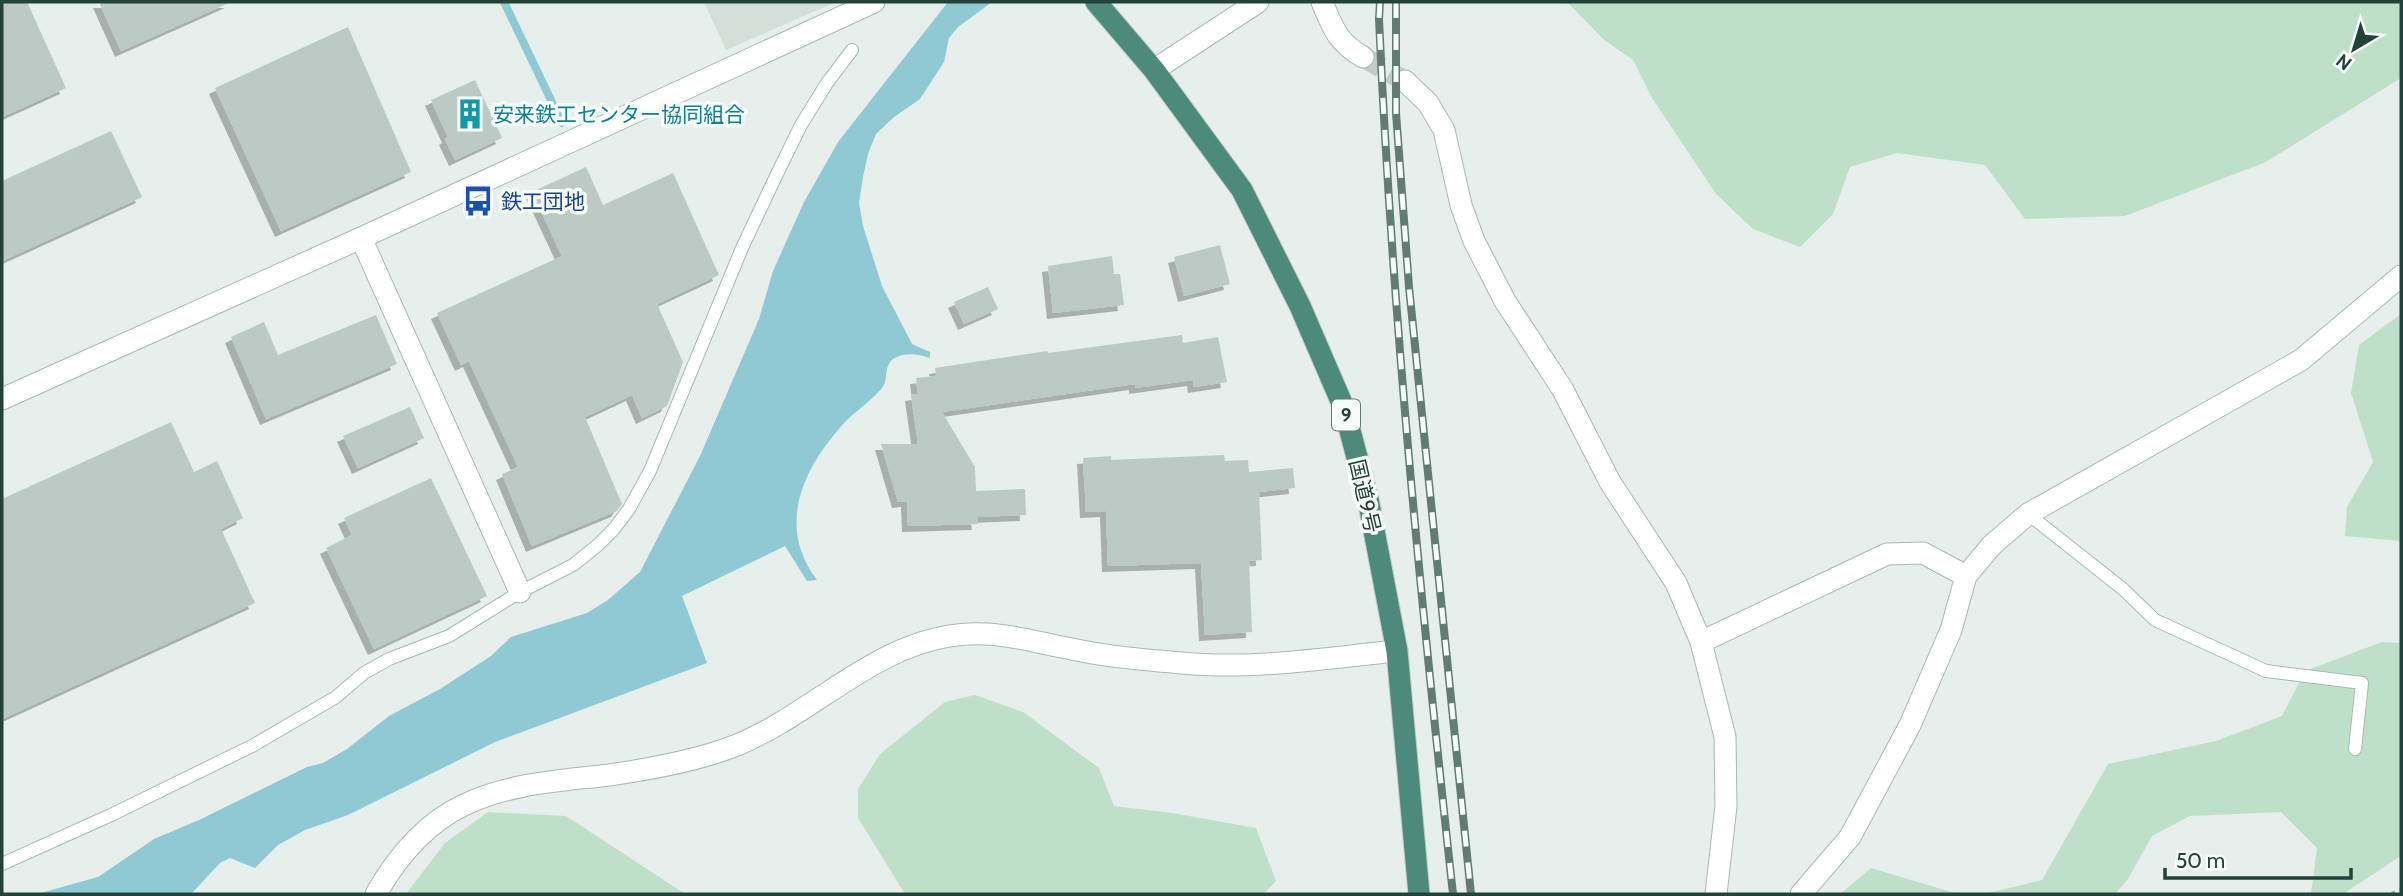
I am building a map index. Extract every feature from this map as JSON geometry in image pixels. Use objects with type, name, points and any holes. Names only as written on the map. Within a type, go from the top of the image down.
[{"type":"highway","name":"国道9号","points":[[1096,2],[1154,70],[1242,190],[1300,306],[1344,408],[1368,499],[1396,651],[1419,894]]},
{"type":"street","points":[[2,399],[361,238],[874,2]]},
{"type":"street","points":[[1154,70],[1258,2]]},
{"type":"street","points":[[1322,2],[1335,34],[1347,48],[1363,57]]},
{"type":"street","points":[[1405,81],[1428,103],[1444,130],[1461,205],[1474,241],[1505,301],[1563,390],[1610,482],[1676,583],[1701,642],[1725,737],[1726,806],[1716,894]]},
{"type":"street","points":[[361,238],[520,592]]},
{"type":"street","points":[[1801,894],[1850,837],[1910,725],[1951,629],[1966,576],[1993,545],[2028,514],[2301,360],[2401,276]]},
{"type":"street","points":[[1701,642],[1887,554],[1923,553],[1966,576]]},
{"type":"street","points":[[376,894],[401,856],[422,833],[463,805],[522,785],[650,768],[693,759],[736,745],[770,729],[883,658],[940,637],[989,634],[1076,650],[1222,666],[1396,651]]},
{"type":"lane","points":[[2,864],[111,815],[252,746],[336,697],[364,673],[389,659],[449,636],[520,592],[552,576],[581,558],[614,529],[629,509],[650,471],[742,248],[777,174],[827,83],[852,50]]},
{"type":"lane","points":[[2028,514],[2123,589],[2155,620],[2266,671],[2362,682],[2355,749]]},
{"type":"path","points":[[2392,894],[2401,890]]},
{"type":"shaded area","points":[[704,2],[836,2],[726,50]]},
{"type":"green space","points":[[1562,2],[2401,2],[2401,78],[2266,162],[2125,216],[2025,219],[1985,165],[1897,153],[1850,167],[1833,214],[1800,247],[1753,229],[1716,194],[1652,98],[1633,60],[1604,40],[1569,4]]},
{"type":"green space","points":[[2401,314],[2401,541],[2345,536],[2347,507],[2373,462],[2351,393],[2359,345]]},
{"type":"green space","points":[[2382,642],[2401,643],[2401,856],[2343,894],[2311,894],[2317,848],[2281,812],[2190,816],[2152,836],[2128,879],[2115,894],[1984,894],[2042,880],[2108,764],[2216,741],[2282,716],[2305,671]]},
{"type":"green space","points":[[975,695],[1023,712],[1099,768],[1114,806],[1256,828],[1276,881],[1264,894],[905,894],[858,818],[858,789],[880,754],[945,702]]},
{"type":"green space","points":[[488,812],[566,816],[685,894],[406,894],[445,843]]},
{"type":"green space","points":[[1871,868],[1958,894],[1840,894]]},
{"type":"water","points":[[948,2],[992,2],[958,27],[949,38],[944,62],[920,99],[876,134],[868,154],[859,203],[863,226],[882,286],[912,344],[930,352],[930,358],[911,354],[893,359],[888,366],[882,388],[831,438],[807,477],[797,517],[798,538],[804,559],[817,580],[807,581],[785,546],[682,596],[707,663],[495,742],[348,815],[305,830],[278,845],[255,868],[230,858],[220,863],[191,894],[37,894],[98,877],[154,839],[307,767],[323,763],[347,749],[389,716],[440,689],[491,656],[511,637],[587,613],[608,600],[640,572],[700,456],[759,319],[773,271],[804,202],[838,142]]},
{"type":"building","points":[[2,2],[27,2],[66,88],[2,117]]},
{"type":"building","points":[[99,2],[231,2],[121,51]]},
{"type":"building","points":[[348,27],[411,172],[281,231],[215,88]]},
{"type":"building","name":"安来鉄工センター協同組合","points":[[475,80],[502,138],[455,160],[431,100]]},
{"type":"building","points":[[111,131],[142,197],[2,261],[2,181]]},
{"type":"building","points":[[586,167],[603,205],[673,173],[719,275],[657,304],[683,362],[667,406],[642,418],[632,395],[585,417],[622,504],[617,511],[532,546],[502,474],[518,467],[469,361],[461,365],[437,313],[562,256],[532,192]]},
{"type":"building","points":[[1220,245],[1230,284],[1184,296],[1174,257]]},
{"type":"building","points":[[1112,256],[1114,274],[1120,274],[1124,305],[1053,313],[1048,266]]},
{"type":"building","points":[[988,287],[998,309],[964,324],[954,302]]},
{"type":"building","points":[[376,315],[397,364],[266,419],[231,337],[264,322],[278,355]]},
{"type":"building","points":[[1182,335],[1183,343],[1218,337],[1227,382],[1194,387],[1193,380],[1135,388],[1135,384],[942,412],[975,467],[976,491],[1025,489],[1026,515],[977,517],[978,524],[908,526],[907,501],[898,502],[881,444],[918,444],[911,395],[918,394],[916,378],[936,376],[935,368]]},
{"type":"building","points":[[410,407],[424,438],[358,468],[343,436]]},
{"type":"building","points":[[171,422],[194,472],[217,461],[243,518],[221,529],[255,603],[2,719],[2,499]]},
{"type":"building","points":[[1224,455],[1225,461],[1248,460],[1249,472],[1293,468],[1295,488],[1259,492],[1262,560],[1249,561],[1252,632],[1205,635],[1201,563],[1108,566],[1106,511],[1086,512],[1083,458],[1111,456],[1111,460]]},
{"type":"building","points":[[431,478],[487,596],[374,649],[326,548],[352,535],[344,518]]},
{"type":"waterway","points":[[504,2],[562,123]]},
{"type":"tunnel","points":[[1363,57],[1405,81]]},
{"type":"railway","points":[[1380,2],[1385,128],[1400,347],[1419,566],[1453,894]]},
{"type":"railway","points":[[1396,2],[1396,113],[1409,287],[1471,894]]},
{"type":"place","name":"安来鉄工センター協同組合","points":[[470,114]]},
{"type":"place","name":"鉄工団地","points":[[478,201]]}]
